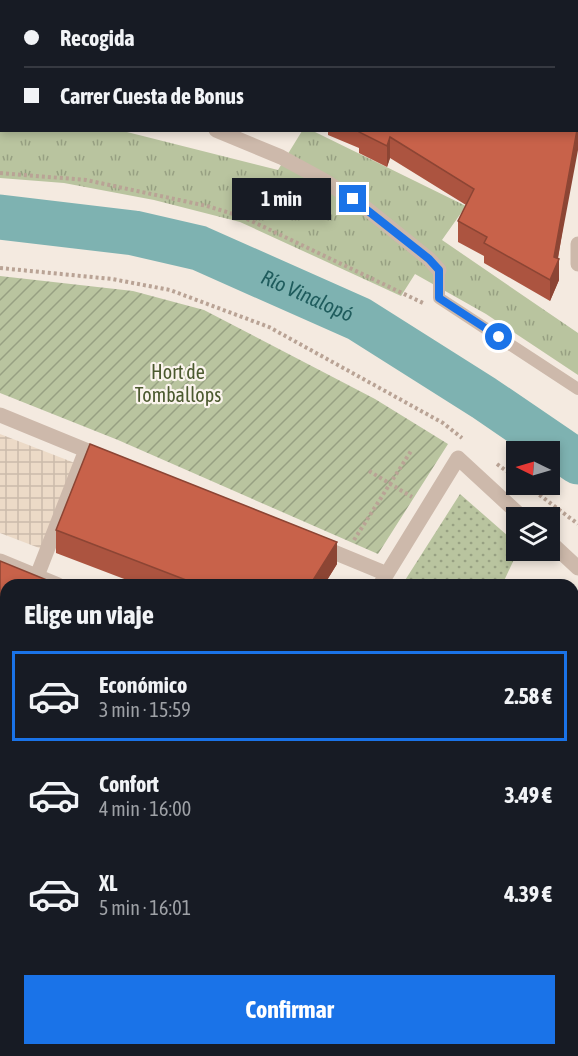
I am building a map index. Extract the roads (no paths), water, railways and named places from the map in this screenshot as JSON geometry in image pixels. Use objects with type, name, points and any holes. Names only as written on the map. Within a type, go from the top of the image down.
[{"type":"street","points":[[221,132],[281,157],[325,181],[367,208],[429,259],[439,270]]},
{"type":"street","points":[[578,244],[578,264]]},
{"type":"street","points":[[0,415],[119,464]]},
{"type":"street","points":[[36,576],[86,450]]},
{"type":"street","points":[[301,539],[344,556],[383,579],[458,458],[511,507]]},
{"type":"street","points":[[560,551],[578,568]]},
{"type":"street","points":[[0,561],[43,579]]},
{"type":"lane","points":[[439,270],[439,298],[578,389]]},
{"type":"waterway","name":"Río Vinalopó","points":[[0,217],[134,233],[199,248],[359,319],[484,398],[578,462]]},
{"type":"park label","name":"Hort de Tomballops","points":[[178,384]]}]
